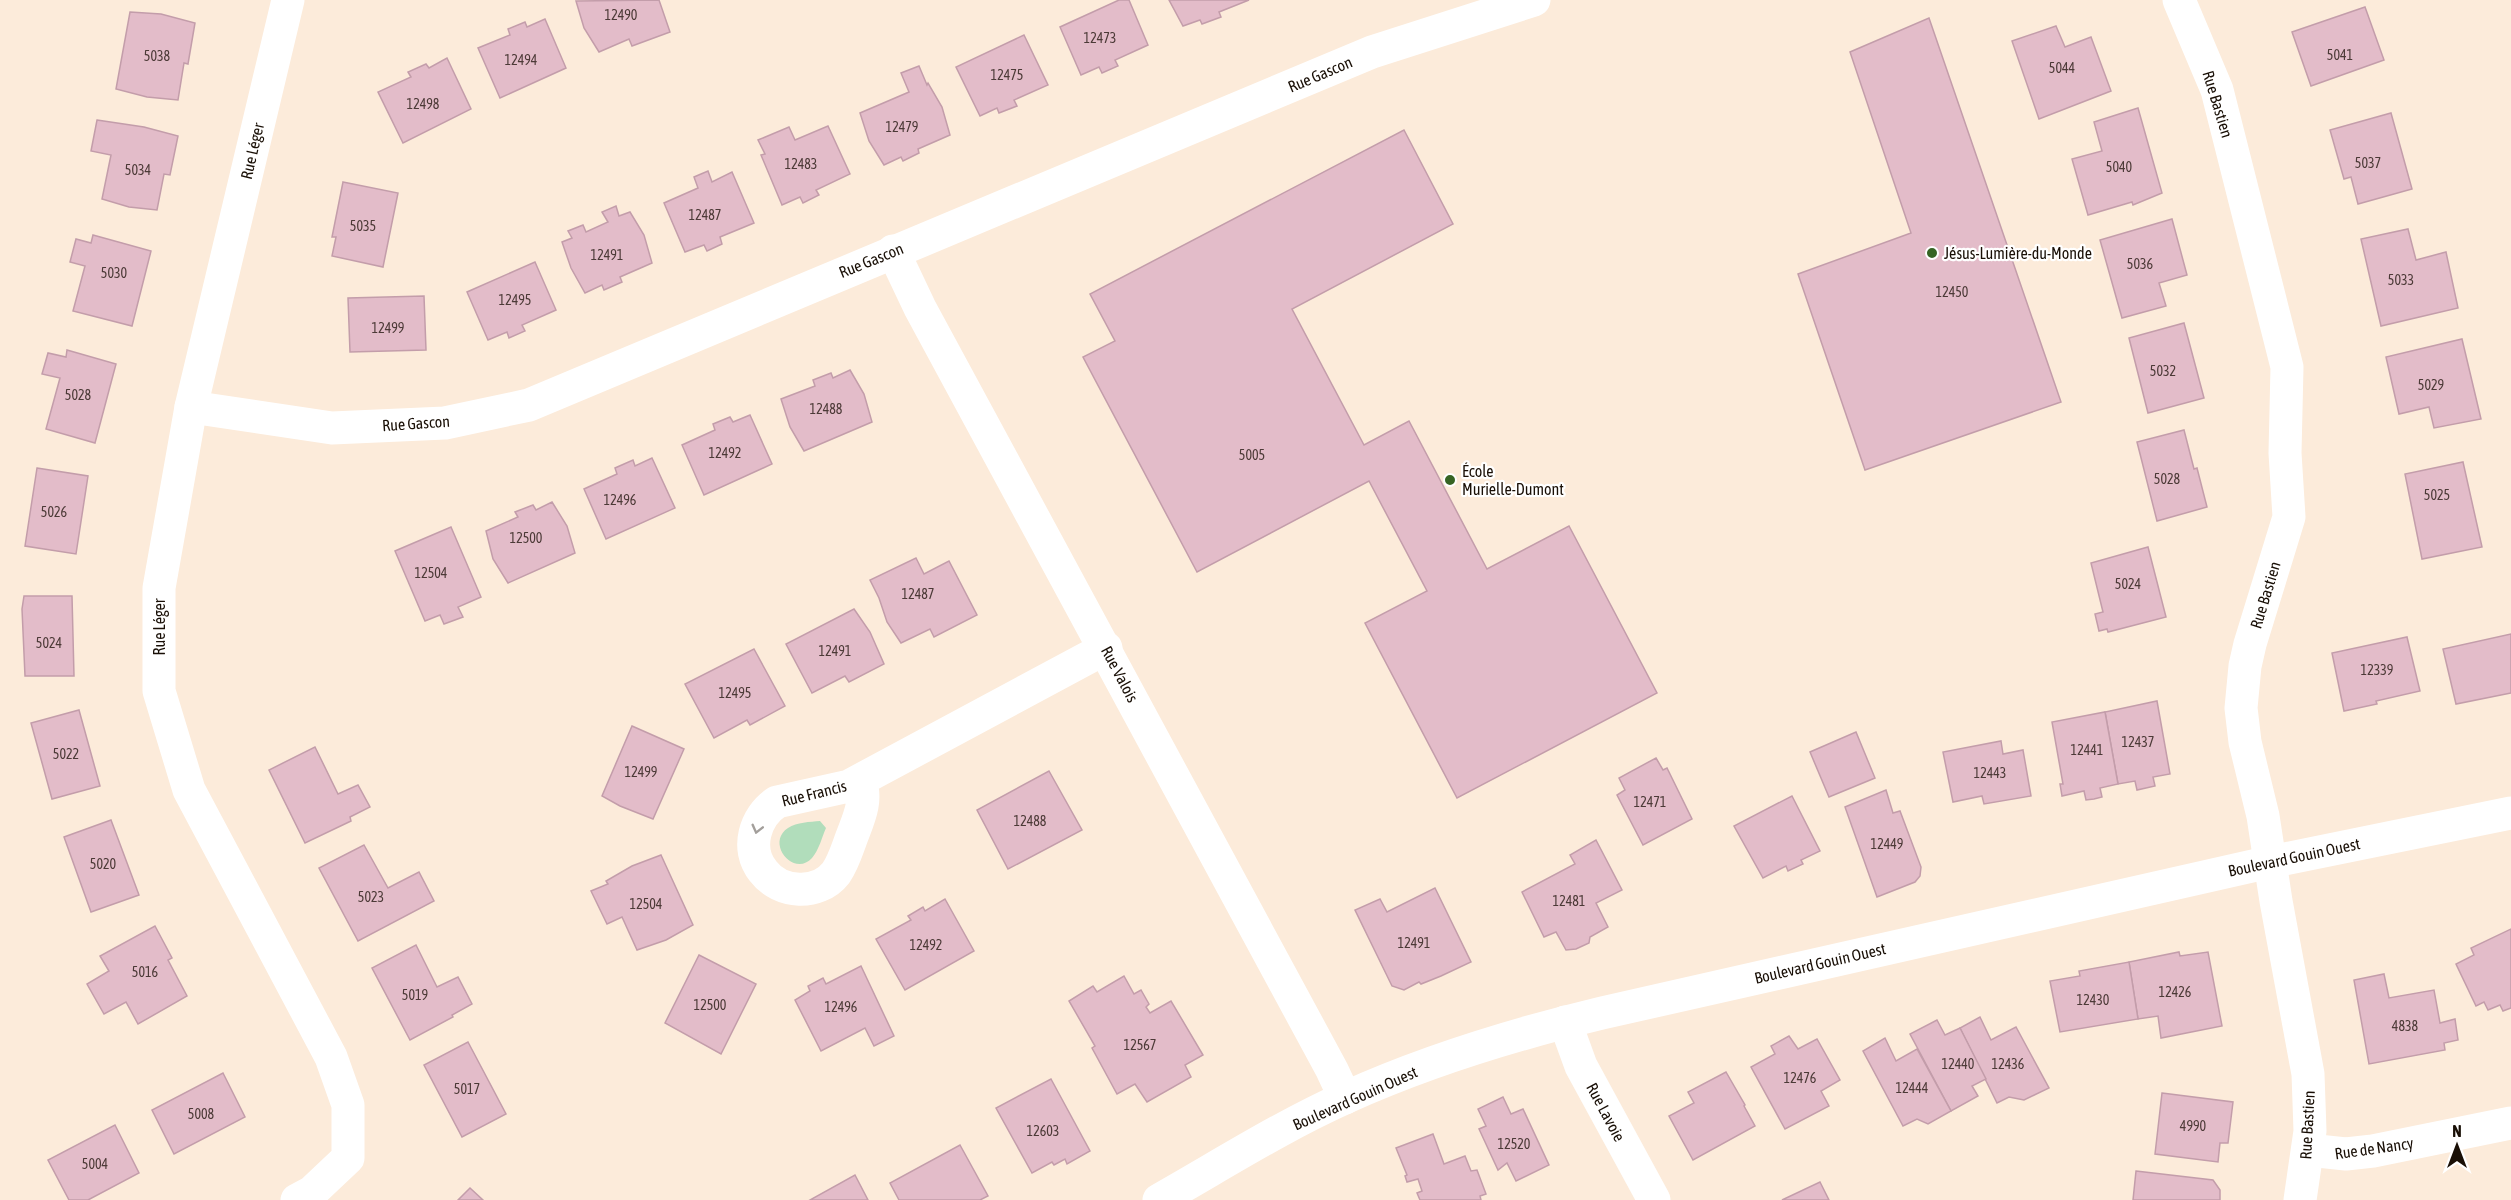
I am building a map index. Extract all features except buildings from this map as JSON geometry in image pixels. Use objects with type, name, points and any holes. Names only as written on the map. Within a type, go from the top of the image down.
[{"type":"street","name":"Rue Léger","points":[[288,0],[191,407],[159,588],[159,691],[189,790],[331,1057],[348,1105],[348,1158],[312,1192],[297,1200]]},
{"type":"street","name":"Rue Gascon","points":[[191,407],[332,428],[445,423],[529,405],[1372,52],[1534,0]]},
{"type":"street","name":"Rue Bastien","points":[[2179,0],[2217,90],[2287,367],[2285,453],[2289,518],[2250,644],[2245,666],[2241,708],[2245,742],[2263,816],[2308,1074],[2310,1116],[2308,1150],[2300,1200]]},
{"type":"street","name":"Rue Valois","points":[[893,251],[920,308],[1106,648],[1345,1098]]},
{"type":"street","name":"Rue Francis","points":[[860,781],[1106,648]]},
{"type":"street","name":"Boulevard Gouin Ouest","points":[[1159,1200],[1345,1098],[1467,1051],[1565,1022],[2270,862],[2511,813]]},
{"type":"street","name":"Rue Lavoie","points":[[1565,1022],[1581,1066],[1654,1200]]},
{"type":"street","name":"Rue de Nancy","points":[[2308,1150],[2346,1154],[2373,1151],[2511,1123]]},
{"type":"green space","points":[[820,821],[826,828],[812,858],[805,863],[797,864],[790,861],[781,849],[782,834],[795,825]]},
{"type":"place","name":"Jésus-Lumière-du-Monde","points":[[1932,253]]},
{"type":"place","name":"École Murielle-Dumont","points":[[1450,480]]}]
